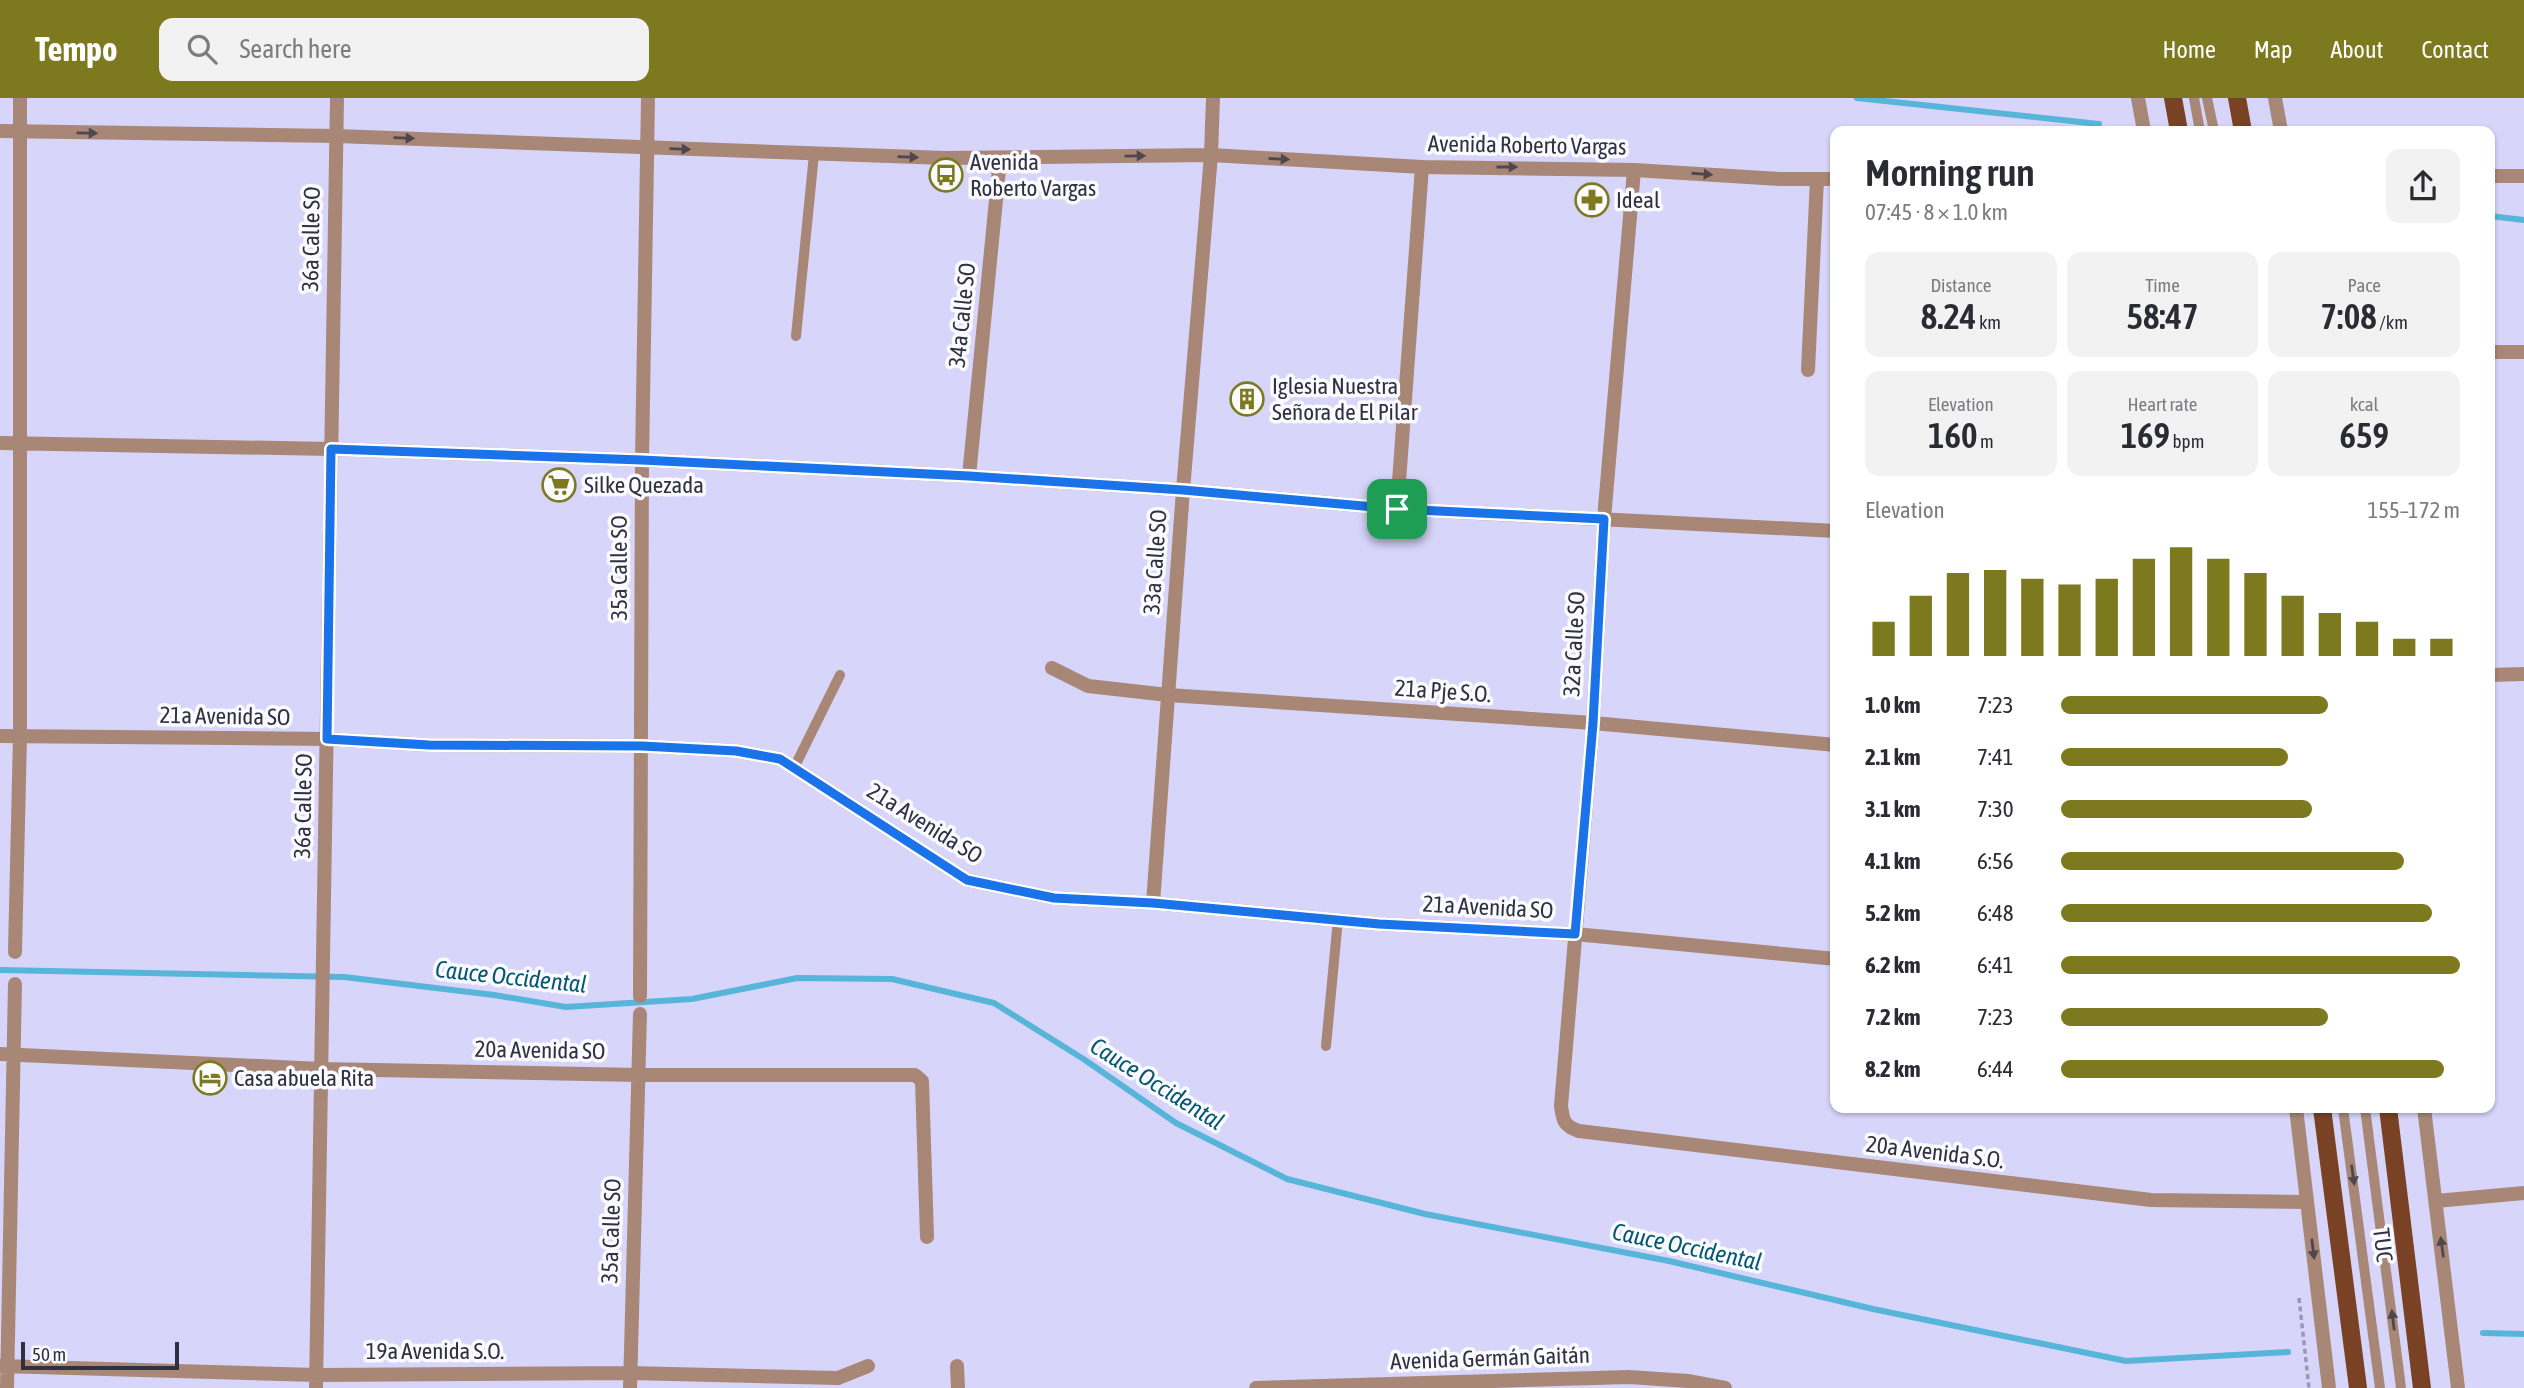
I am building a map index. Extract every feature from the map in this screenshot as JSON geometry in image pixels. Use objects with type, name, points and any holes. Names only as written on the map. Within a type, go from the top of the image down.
[{"type":"main road","points":[[2174,98],[2178,126]]},
{"type":"main road","points":[[2237,98],[2242,126]]},
{"type":"main road","points":[[2323,1113],[2358,1388]]},
{"type":"main road","points":[[2389,1113],[2422,1388]]},
{"type":"street","points":[[15,951],[20,736],[20,98]]},
{"type":"street","name":"36a Calle SO","points":[[316,1381],[337,98]]},
{"type":"street","name":"35a Calle SO","points":[[640,996],[642,460],[648,98]]},
{"type":"street","name":"33a Calle SO","points":[[1153,903],[1211,155],[1213,98]]},
{"type":"street","points":[[2138,98],[2143,126]]},
{"type":"street","points":[[2275,98],[2280,126]]},
{"type":"street","name":"Avenida Roberto Vargas","points":[[0,131],[336,136],[1000,159],[1211,155],[1422,167],[1634,170],[1830,179]]},
{"type":"street","name":"34a Calle SO","points":[[969,476],[1000,159]]},
{"type":"street","points":[[1397,509],[1422,167]]},
{"type":"street","name":"32a Calle SO","points":[[1563,1121],[1561,1107],[1593,723],[1604,519],[1634,170]]},
{"type":"street","points":[[2495,176],[2524,176]]},
{"type":"street","points":[[1808,370],[1817,179]]},
{"type":"street","points":[[2495,352],[2524,352]]},
{"type":"street","points":[[0,443],[331,449],[642,460],[969,476],[1183,490],[1397,509],[1830,531]]},
{"type":"street","name":"21a Pje S.O.","points":[[1052,668],[1088,686],[1168,695],[1593,723],[1830,744]]},
{"type":"street","points":[[2495,675],[2524,674]]},
{"type":"street","name":"21a Avenida SO","points":[[0,736],[327,739],[429,745],[642,746],[736,751],[780,759],[967,880],[1054,898],[1153,903],[1379,924],[1575,934],[1830,958]]},
{"type":"street","points":[[7,1388],[4,1366],[7,1055],[15,984]]},
{"type":"street","name":"35a Calle SO","points":[[630,1380],[640,1014]]},
{"type":"street","name":"20a Avenida SO","points":[[7,1055],[321,1069],[639,1075],[915,1075],[922,1081],[928,1237]]},
{"type":"street","points":[[2297,1113],[2329,1388]]},
{"type":"street","points":[[2425,1113],[2458,1388]]},
{"type":"street","name":"20a Avenida S.O.","points":[[1563,1121],[1568,1128],[1578,1131],[2151,1200],[2307,1202]]},
{"type":"street","points":[[2436,1201],[2524,1193]]},
{"type":"street","name":"19a Avenida S.O.","points":[[4,1366],[316,1381],[838,1378],[868,1366]]},
{"type":"street","points":[[957,1366],[958,1388]]},
{"type":"street","name":"Avenida Germán Gaitán","points":[[1256,1388],[1688,1381],[1726,1388]]},
{"type":"lane","points":[[2194,98],[2199,126]]},
{"type":"lane","points":[[2207,98],[2213,126]]},
{"type":"lane","points":[[796,336],[814,154]]},
{"type":"lane","points":[[794,768],[840,675]]},
{"type":"lane","points":[[1326,1046],[1338,919]]},
{"type":"lane","name":"TUC","points":[[2344,1113],[2380,1388]]},
{"type":"lane","name":"TUC","points":[[2366,1113],[2401,1388]]},
{"type":"waterway","points":[[1857,98],[2099,124]]},
{"type":"waterway","points":[[2495,217],[2524,220]]},
{"type":"waterway","name":"Cauce Occidental","points":[[0,970],[344,977],[494,995],[566,1007],[692,999],[797,978],[892,979],[994,1003],[1085,1060],[1176,1123],[1287,1179],[1425,1214],[1669,1261],[1873,1309],[2126,1361],[2288,1352]]},
{"type":"waterway","name":"Cauce Occidental","points":[[2483,1333],[2524,1334]]},
{"type":"place","name":"Avenida Roberto Vargas","points":[[946,175]]},
{"type":"place","name":"Ideal","points":[[1592,200]]},
{"type":"place","name":"Iglesia Nuestra Señora de El Pilar","points":[[1247,399]]},
{"type":"place","name":"Silke Quezada","points":[[559,485]]},
{"type":"place","name":"Casa abuela Rita","points":[[210,1078]]},
{"type":"route","points":[[331,449],[642,460],[969,476],[1183,490],[1397,509],[1604,519],[1593,723],[1575,934],[1379,924],[1153,903],[1054,898],[967,880],[780,759],[736,751],[642,746],[429,745],[327,739],[331,449]]}]
